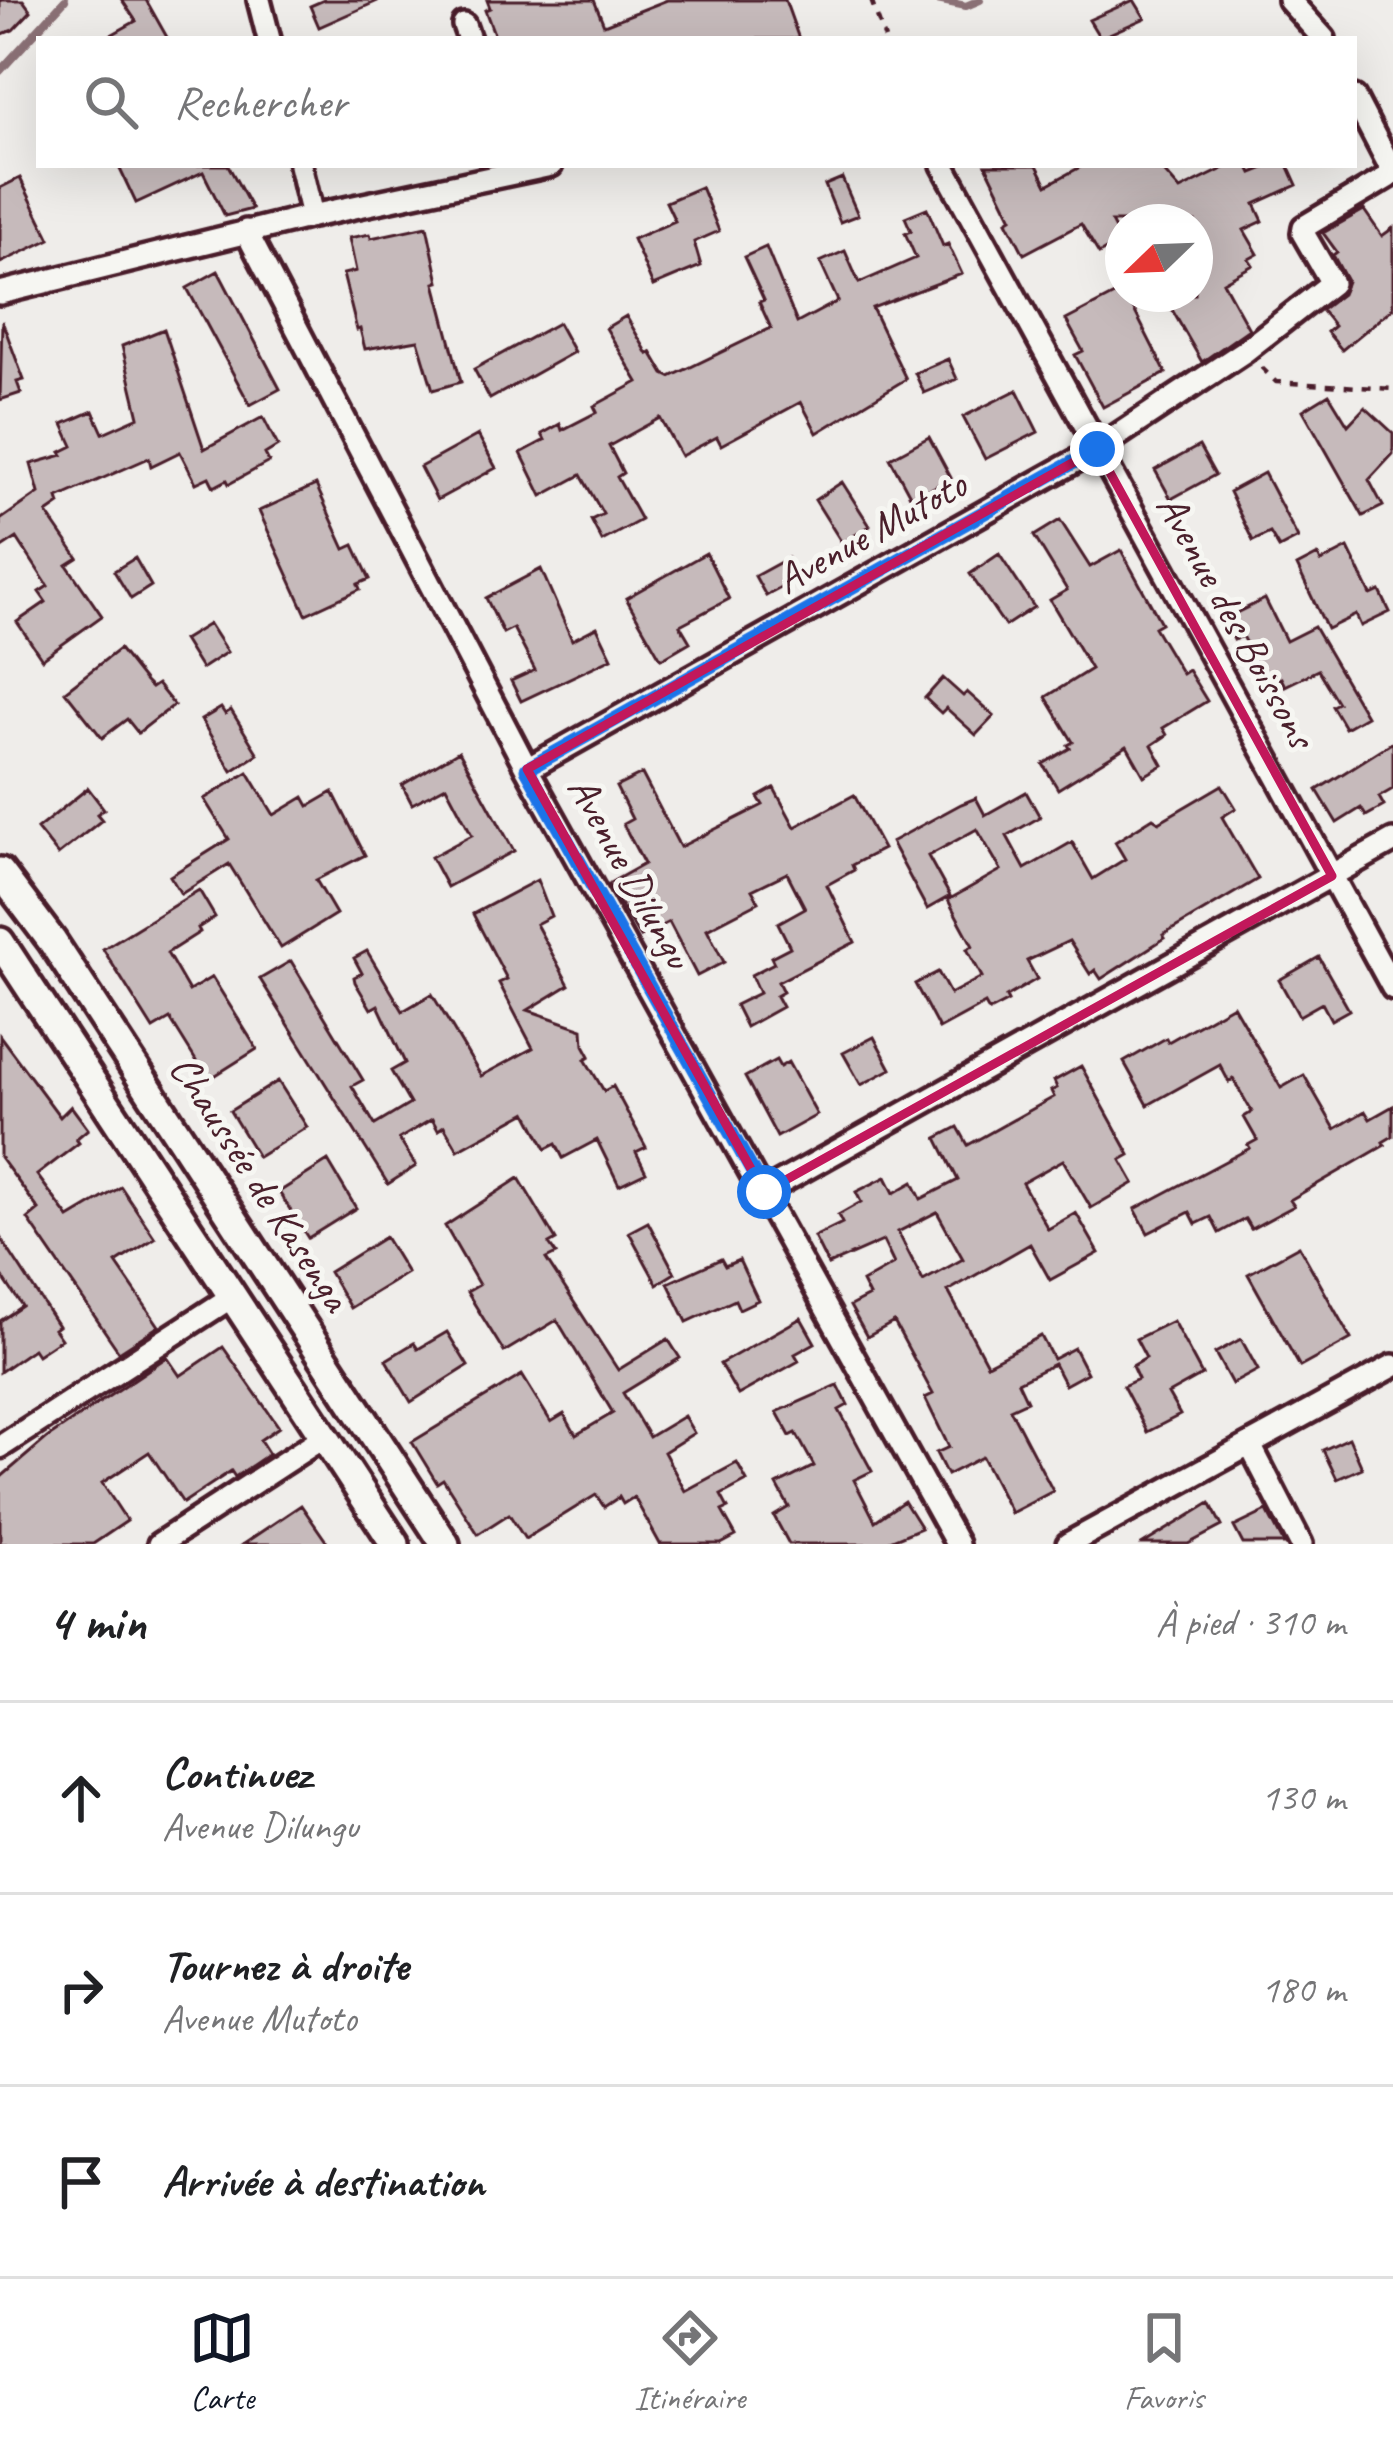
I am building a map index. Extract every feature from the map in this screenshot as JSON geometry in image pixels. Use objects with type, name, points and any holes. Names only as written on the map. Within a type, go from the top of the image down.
[{"type":"main road","name":"Chaussée de Kasenga","points":[[0,872],[52,940],[445,1544]]},
{"type":"main road","points":[[8,953],[52,940]]},
{"type":"main road","name":"Chaussée de Kasenga","points":[[8,953],[395,1544]]},
{"type":"street","points":[[259,0],[268,36]]},
{"type":"street","points":[[1289,0],[1321,36]]},
{"type":"street","points":[[1357,103],[1393,173]]},
{"type":"street","points":[[300,168],[312,216]]},
{"type":"street","name":"Avenue des Boissons","points":[[946,168],[1393,988]]},
{"type":"street","points":[[0,293],[517,169]]},
{"type":"street","name":"Avenue Mutoto","points":[[527,769],[1097,449],[1245,351],[1332,283],[1304,226],[1393,173]]},
{"type":"street","name":"Avenue Dilungu","points":[[247,231],[527,769],[957,1544]]},
{"type":"street","points":[[764,1192],[1393,841]]},
{"type":"street","points":[[0,1447],[233,1296]]},
{"type":"street","points":[[1068,1544],[1393,1366]]},
{"type":"street","points":[[159,1544],[325,1436]]},
{"type":"street","points":[[1250,1445],[1301,1544]]},
{"type":"path","points":[[871,1],[884,36]]},
{"type":"path","points":[[1245,351],[1276,382],[1393,388]]},
{"type":"highlighted area","points":[[1097,449],[1332,876],[764,1192],[527,769]]},
{"type":"building","points":[[0,0],[23,0],[31,11],[13,30],[0,35]]},
{"type":"building","points":[[122,0],[146,0],[166,36],[109,36],[136,21]]},
{"type":"building","points":[[324,0],[380,0],[319,27],[310,6]]},
{"type":"building","points":[[487,0],[594,0],[604,25],[667,0],[785,0],[798,36],[495,36],[485,10],[490,8]]},
{"type":"building","points":[[1134,0],[1145,18],[1104,36],[1099,36],[1089,20]]},
{"type":"building","points":[[119,168],[230,168],[252,209],[225,216],[203,172],[136,203]]},
{"type":"building","points":[[987,168],[1038,168],[1047,185],[1078,168],[1161,168],[1180,190],[1225,168],[1250,168],[1252,173],[1289,168],[1297,185],[1255,204],[1263,221],[1244,230],[1258,254],[1249,259],[1253,265],[1223,282],[1249,329],[1202,362],[1173,312],[1213,312],[1213,204],[1105,204],[1105,250],[1099,254],[1081,224],[1024,254],[1007,221],[1012,218]]},
{"type":"building","points":[[20,178],[50,239],[0,263],[0,188]]},
{"type":"building","points":[[842,178],[858,215],[840,222],[825,185]]},
{"type":"building","points":[[701,187],[719,231],[694,242],[701,266],[653,286],[633,239],[675,221],[666,202]]},
{"type":"building","points":[[927,208],[943,246],[948,244],[962,274],[872,308],[906,379],[817,433],[801,402],[721,445],[717,437],[681,456],[660,418],[609,446],[623,473],[617,477],[641,520],[602,541],[591,520],[603,514],[581,475],[542,496],[521,453],[545,440],[542,434],[560,424],[562,430],[597,412],[594,406],[638,382],[606,328],[626,316],[648,354],[670,377],[771,328],[744,257],[766,247],[797,323],[838,301],[820,262],[845,251],[859,283],[916,258],[905,233],[911,231],[905,217]]},
{"type":"building","points":[[1364,210],[1382,236],[1393,228],[1393,308],[1342,350],[1327,332],[1334,326],[1321,310],[1342,294],[1347,281],[1333,255],[1337,252],[1323,233]]},
{"type":"building","points":[[427,226],[439,282],[435,283],[461,382],[433,390],[418,340],[365,349],[343,274],[356,271],[349,238]]},
{"type":"building","points":[[218,271],[280,389],[250,405],[187,288]]},
{"type":"building","points":[[1105,300],[1105,312],[1135,312],[1166,373],[1103,407],[1075,355],[1083,351],[1066,320]]},
{"type":"building","points":[[2,321],[24,380],[17,382],[21,393],[0,400]]},
{"type":"building","points":[[558,323],[574,352],[490,399],[474,369]]},
{"type":"building","points":[[164,329],[204,449],[263,417],[278,446],[265,454],[269,462],[229,484],[227,480],[214,487],[209,477],[196,483],[180,452],[151,466],[149,458],[58,498],[60,504],[47,513],[78,558],[67,565],[102,616],[42,659],[17,622],[46,602],[39,592],[48,586],[17,538],[0,549],[0,520],[39,493],[31,464],[63,455],[73,446],[63,424],[93,411],[103,433],[139,417],[122,346]]},
{"type":"building","points":[[948,359],[957,379],[924,393],[915,373]]},
{"type":"building","points":[[1017,390],[1038,432],[985,459],[963,417]]},
{"type":"building","points":[[1329,394],[1348,425],[1365,407],[1393,433],[1393,454],[1369,480],[1383,506],[1363,516],[1303,410]]},
{"type":"building","points":[[478,435],[496,468],[437,500],[420,467]]},
{"type":"building","points":[[929,437],[951,478],[912,499],[890,458]]},
{"type":"building","points":[[1199,446],[1215,475],[1171,499],[1155,470]]},
{"type":"building","points":[[1264,473],[1298,538],[1279,548],[1270,533],[1253,541],[1229,492]]},
{"type":"building","points":[[842,482],[870,526],[842,543],[815,500]]},
{"type":"building","points":[[316,485],[345,549],[354,545],[370,579],[358,584],[360,589],[306,614],[259,511]]},
{"type":"building","points":[[1060,520],[1090,567],[1121,550],[1161,623],[1154,627],[1182,674],[1188,670],[1207,701],[1163,728],[1167,735],[1152,745],[1163,765],[1144,776],[1127,746],[1058,789],[1043,764],[1073,742],[1046,697],[1091,669],[1050,600],[1067,590],[1034,536]]},
{"type":"building","points":[[1348,548],[1371,595],[1380,591],[1390,612],[1361,626],[1356,615],[1327,629],[1297,566],[1318,555],[1321,562]]},
{"type":"building","points":[[706,553],[729,599],[680,625],[690,642],[661,659],[626,598]]},
{"type":"building","points":[[999,554],[1034,607],[1005,626],[970,574]]},
{"type":"building","points":[[135,558],[151,586],[131,599],[114,571]]},
{"type":"building","points":[[788,558],[799,578],[766,596],[755,576]]},
{"type":"building","points":[[541,569],[572,640],[597,627],[612,658],[521,701],[511,681],[535,670],[513,628],[503,633],[486,598]]},
{"type":"building","points":[[1265,599],[1286,641],[1314,627],[1366,716],[1345,728],[1332,706],[1338,703],[1318,670],[1285,686],[1281,678],[1267,685],[1242,636],[1234,640],[1224,619]]},
{"type":"building","points":[[209,624],[227,652],[201,669],[183,640]]},
{"type":"building","points":[[119,649],[145,682],[151,688],[157,684],[174,705],[138,733],[127,719],[102,738],[65,691]]},
{"type":"building","points":[[943,678],[994,716],[976,735],[946,708],[941,713],[925,698]]},
{"type":"building","points":[[221,708],[225,714],[231,710],[258,754],[232,771],[201,720]]},
{"type":"building","points":[[1393,742],[1393,789],[1379,797],[1384,806],[1366,816],[1361,808],[1337,823],[1317,790]]},
{"type":"building","points":[[459,751],[514,851],[447,887],[431,857],[472,835],[446,786],[412,804],[402,785]]},
{"type":"building","points":[[248,772],[274,815],[304,797],[309,806],[333,792],[365,855],[316,880],[336,914],[281,948],[229,864],[181,894],[170,876],[229,839],[204,799]]},
{"type":"building","points":[[642,774],[680,847],[763,805],[758,797],[774,788],[795,827],[854,795],[883,849],[827,885],[855,942],[778,982],[783,992],[776,996],[782,1007],[746,1027],[735,1005],[759,993],[751,975],[774,963],[771,957],[790,947],[778,923],[805,908],[787,873],[752,890],[759,902],[707,929],[724,962],[697,976],[669,922],[640,937],[608,884],[644,864],[623,824],[632,819],[616,787]]},
{"type":"building","points":[[1222,785],[1236,808],[1222,817],[1258,879],[1163,935],[1165,938],[1101,979],[1095,970],[1090,974],[1069,941],[1027,961],[1037,979],[1006,997],[1008,1001],[989,1011],[985,1004],[939,1029],[915,984],[938,972],[950,994],[982,977],[967,949],[973,946],[948,900],[1001,870],[977,829],[928,856],[950,896],[927,909],[891,842],[976,798],[985,815],[1026,792],[1040,817],[1007,836],[1025,869],[1072,842],[1093,879],[1125,859],[1115,842]]},
{"type":"building","points":[[88,788],[104,809],[97,814],[102,820],[58,855],[37,829]]},
{"type":"building","points":[[537,880],[551,916],[536,924],[569,985],[528,1010],[583,1029],[590,1056],[585,1059],[604,1091],[613,1086],[646,1147],[636,1152],[646,1172],[619,1185],[597,1140],[563,1158],[556,1144],[546,1149],[527,1112],[458,1150],[444,1126],[438,1130],[432,1119],[399,1139],[416,1166],[388,1184],[260,979],[291,961],[363,1080],[352,1086],[375,1125],[410,1104],[391,1071],[405,1063],[378,1005],[371,1009],[355,982],[354,977],[362,973],[354,958],[367,951],[403,1011],[432,994],[481,1076],[533,1048],[499,983],[507,979],[473,914]]},
{"type":"building","points":[[199,890],[215,917],[167,953],[189,991],[212,977],[257,1049],[208,1080],[170,1019],[153,1029],[103,949]]},
{"type":"building","points":[[1319,957],[1349,1010],[1331,1020],[1322,1003],[1299,1016],[1279,980]]},
{"type":"building","points":[[1233,1005],[1281,1088],[1304,1075],[1335,1129],[1365,1111],[1370,1119],[1393,1106],[1393,1136],[1290,1200],[1294,1206],[1251,1229],[1245,1219],[1219,1233],[1211,1217],[1196,1224],[1190,1212],[1148,1233],[1135,1209],[1257,1140],[1244,1117],[1252,1112],[1220,1065],[1148,1105],[1124,1062]]},
{"type":"building","points":[[0,1036],[60,1117],[71,1106],[88,1129],[76,1139],[79,1143],[37,1175],[69,1218],[121,1187],[155,1238],[116,1263],[159,1326],[119,1352],[28,1219],[39,1210],[0,1157]]},
{"type":"building","points":[[874,1037],[891,1069],[861,1085],[843,1053]]},
{"type":"building","points":[[776,1060],[780,1067],[788,1062],[817,1115],[777,1137],[745,1077]]},
{"type":"building","points":[[1081,1066],[1130,1155],[1121,1160],[1134,1183],[1091,1208],[1063,1160],[1022,1183],[1048,1229],[1076,1213],[1099,1253],[1050,1280],[1030,1244],[948,1291],[987,1364],[1041,1336],[1053,1359],[1074,1348],[1087,1373],[1065,1385],[1054,1364],[1018,1382],[1027,1401],[1010,1409],[1053,1491],[1011,1513],[982,1457],[947,1475],[936,1453],[949,1447],[925,1398],[933,1394],[894,1322],[867,1337],[850,1306],[869,1296],[862,1282],[894,1264],[883,1241],[828,1265],[814,1237],[842,1223],[838,1215],[861,1202],[856,1192],[886,1177],[894,1193],[913,1182],[921,1199],[958,1180],[937,1138],[958,1127],[968,1145],[1054,1097],[1054,1081]],"holes":[[[937,1212],[963,1259],[923,1281],[898,1232]]]},
{"type":"building","points":[[278,1081],[307,1127],[258,1157],[230,1111]]},
{"type":"building","points":[[328,1161],[356,1208],[308,1238],[279,1192]]},
{"type":"building","points":[[519,1178],[556,1240],[549,1244],[556,1254],[546,1259],[618,1370],[668,1339],[680,1358],[623,1393],[649,1437],[684,1416],[694,1433],[664,1452],[685,1491],[737,1463],[747,1481],[721,1495],[728,1508],[722,1511],[736,1536],[721,1544],[660,1544],[634,1497],[623,1504],[619,1497],[604,1507],[596,1495],[525,1539],[509,1514],[478,1534],[443,1479],[437,1483],[412,1442],[522,1375],[551,1422],[564,1414],[576,1435],[613,1413],[557,1320],[504,1352],[467,1292],[479,1285],[445,1226]]},
{"type":"building","points":[[648,1222],[675,1273],[657,1284],[629,1232]]},
{"type":"building","points":[[0,1237],[58,1326],[54,1329],[61,1339],[37,1355],[33,1349],[0,1372],[0,1321],[22,1306],[0,1273]]},
{"type":"building","points":[[385,1237],[407,1273],[350,1308],[329,1272]]},
{"type":"building","points":[[1299,1246],[1351,1339],[1300,1367],[1248,1274]]},
{"type":"building","points":[[721,1259],[725,1266],[739,1260],[758,1300],[739,1309],[735,1300],[687,1322],[668,1283]]},
{"type":"building","points":[[801,1318],[815,1343],[795,1354],[799,1361],[738,1395],[720,1364]]},
{"type":"building","points":[[1173,1321],[1202,1375],[1168,1394],[1180,1415],[1147,1432],[1123,1386],[1138,1379],[1132,1366],[1146,1358],[1136,1339]]},
{"type":"building","points":[[447,1332],[468,1366],[411,1402],[386,1360],[414,1343],[418,1349]]},
{"type":"building","points":[[1241,1339],[1258,1370],[1232,1384],[1215,1353]]},
{"type":"building","points":[[223,1347],[279,1427],[260,1440],[269,1454],[235,1477],[231,1471],[183,1503],[149,1452],[102,1483],[127,1521],[93,1544],[0,1544],[0,1478],[47,1438],[167,1357],[180,1376]]},
{"type":"building","points":[[838,1385],[848,1405],[839,1410],[872,1471],[854,1480],[875,1521],[904,1501],[921,1528],[883,1544],[789,1544],[774,1516],[789,1507],[777,1485],[814,1466],[796,1433],[790,1436],[777,1412]]},
{"type":"building","points":[[1349,1438],[1362,1468],[1337,1479],[1323,1450]]},
{"type":"building","points":[[1210,1503],[1222,1526],[1188,1544],[1143,1544]]},
{"type":"building","points":[[301,1505],[328,1544],[243,1544]]},
{"type":"building","points":[[1267,1511],[1284,1544],[1243,1544],[1234,1527]]},
{"type":"waterway","points":[[0,71],[65,0]]},
{"type":"waterway","points":[[937,0],[966,6],[980,0]]},
{"type":"route","points":[[764,1192],[527,769],[1097,449]]}]
